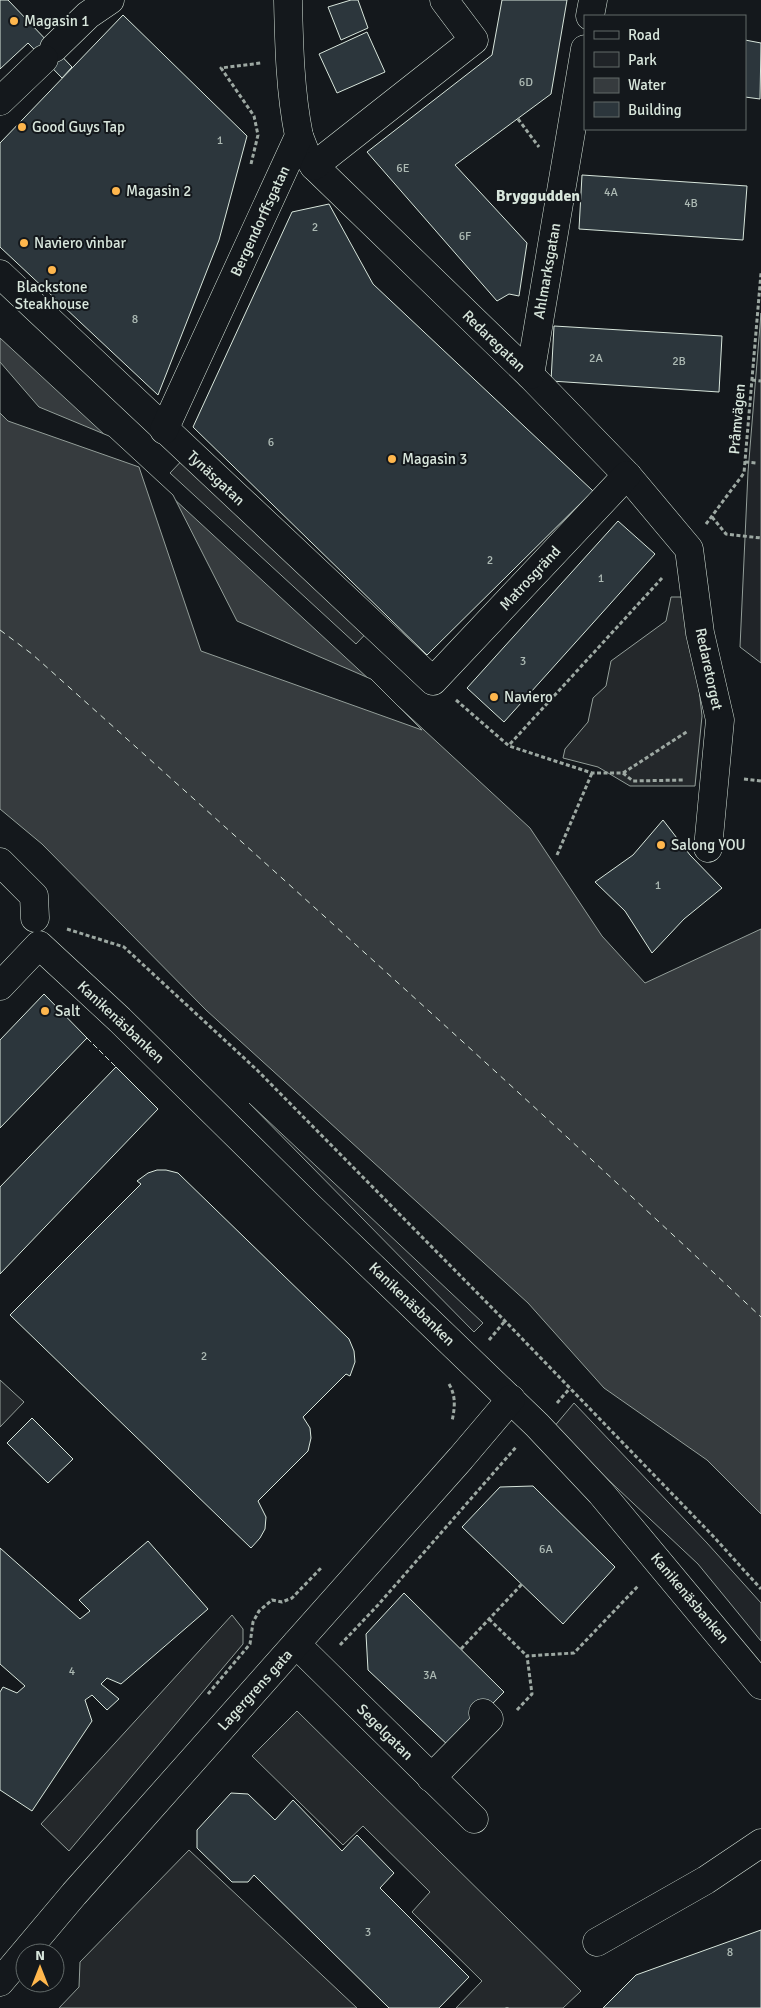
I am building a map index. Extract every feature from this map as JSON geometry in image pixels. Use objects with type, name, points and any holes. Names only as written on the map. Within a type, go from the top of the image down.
[{"type":"street","points":[[288,0],[289,59],[294,113],[299,136]]},
{"type":"street","points":[[314,166],[474,40],[444,0]]},
{"type":"street","points":[[590,15],[593,0]]},
{"type":"street","points":[[0,101],[49,54],[90,5]]},
{"type":"street","name":"Ahlmarksgatan","points":[[530,375],[584,55]]},
{"type":"street","name":"Redaregatan","points":[[299,136],[306,154],[314,166],[530,375],[627,475],[689,550]]},
{"type":"street","name":"Bergendorffsgatan","points":[[164,430],[299,136]]},
{"type":"street","name":"Tynäsgatan","points":[[0,274],[164,430],[375,624],[433,680]]},
{"type":"street","name":"Matrosgränd","points":[[433,680],[627,475]]},
{"type":"street","name":"Redaretorget","points":[[689,550],[700,632],[720,720],[708,848]]},
{"type":"street","points":[[0,862],[34,896],[35,918]]},
{"type":"street","name":"Kanikenäsbanken","points":[[0,986],[39,945],[120,1020],[308,1205],[511,1399],[601,1493],[761,1685]]},
{"type":"street","name":"Lagergrens gata","points":[[0,1982],[74,1894],[461,1458],[511,1399]]},
{"type":"street","name":"Segelgatan","points":[[296,1644],[474,1819]]},
{"type":"street","points":[[431,1778],[489,1719],[483,1714]]},
{"type":"street","points":[[597,1942],[706,1880],[761,1843]]},
{"type":"path","points":[[250,168],[258,135],[254,116],[221,68],[289,59]]},
{"type":"path","name":"Pråmvägen","points":[[510,744],[689,550],[744,473],[761,273]]},
{"type":"path","points":[[752,380],[761,381]]},
{"type":"path","points":[[745,462],[756,463]]},
{"type":"path","points":[[712,517],[726,534],[761,538]]},
{"type":"path","points":[[433,680],[510,744],[592,773],[623,773],[702,723],[720,720]]},
{"type":"path","points":[[557,855],[592,773]]},
{"type":"path","points":[[623,773],[632,781],[713,779]]},
{"type":"path","points":[[35,918],[124,947],[257,1070],[505,1321],[713,1536],[761,1589]]},
{"type":"path","points":[[452,1424],[455,1407],[454,1392],[448,1382],[472,1360],[505,1321]]},
{"type":"path","points":[[202,1701],[250,1644],[253,1622],[259,1611],[272,1600],[282,1602],[292,1598],[325,1563]]},
{"type":"path","points":[[461,1650],[522,1584]]},
{"type":"path","points":[[528,1656],[574,1653],[640,1584]]},
{"type":"path","points":[[489,1619],[528,1656],[532,1694],[514,1714]]},
{"type":"green space","points":[[761,313],[761,663],[740,647],[748,472]]},
{"type":"green space","points":[[249,1103],[483,1323],[474,1332]]},
{"type":"green space","points":[[574,1403],[707,1543],[761,1603],[761,1641],[698,1564],[553,1428]]},
{"type":"shaded area","points":[[189,453],[375,624],[356,644],[170,473]]},
{"type":"shaded area","points":[[671,597],[689,597],[702,716],[695,786],[630,786],[598,767],[563,758],[565,749],[588,722],[593,698],[606,686],[611,661],[666,621]]},
{"type":"shaded area","points":[[0,1380],[24,1402],[0,1427]]},
{"type":"shaded area","points":[[232,1615],[243,1629],[243,1644],[69,1851],[41,1824]]},
{"type":"shaded area","points":[[297,1711],[581,1991],[563,2008],[456,2008],[482,1981],[412,1912],[430,1892],[363,1826],[343,1845],[252,1756]]},
{"type":"shaded area","points":[[189,1850],[357,2008],[59,2008],[79,1987],[80,1962]]},
{"type":"water","points":[[0,338],[530,828],[602,936],[645,983],[761,929],[761,1514],[707,1460],[604,1388],[528,1303],[206,1010],[42,844],[0,809]]},
{"type":"pier","points":[[0,362],[39,407],[109,436],[173,495],[237,621],[371,679],[422,730],[201,651],[139,467],[8,421],[0,413]]},
{"type":"building","name":"Magasin 1","points":[[0,0],[8,0],[72,67],[62,78],[28,43],[0,69]]},
{"type":"building","points":[[351,0],[358,0],[368,28],[341,40],[328,7]]},
{"type":"building","points":[[502,0],[567,0],[551,94],[455,165],[527,243],[519,296],[509,294],[497,301],[367,152],[492,55]]},
{"type":"building","name":"Magasin 2","points":[[123,15],[247,136],[219,240],[158,395],[0,247],[0,143]]},
{"type":"building","points":[[367,32],[385,72],[337,93],[319,54]]},
{"type":"building","points":[[746,40],[761,43],[760,99],[746,97]]},
{"type":"building","points":[[582,175],[747,186],[743,240],[579,229]]},
{"type":"building","name":"Magasin 3","points":[[329,204],[373,284],[593,491],[427,655],[193,427],[292,212]]},
{"type":"building","points":[[554,326],[722,336],[719,392],[551,381]]},
{"type":"building","points":[[618,521],[655,554],[504,722],[467,688]]},
{"type":"building","points":[[663,820],[690,855],[722,888],[684,919],[652,953],[625,911],[595,882],[633,855]]},
{"type":"building","points":[[44,994],[87,1038],[0,1128],[0,1040]]},
{"type":"building","points":[[116,1067],[158,1109],[0,1274],[0,1187]]},
{"type":"building","points":[[157,1170],[178,1173],[349,1339],[354,1351],[355,1362],[350,1376],[346,1374],[303,1417],[310,1428],[311,1438],[308,1451],[258,1501],[266,1517],[265,1529],[251,1548],[10,1315],[141,1184],[137,1181],[148,1173]]},
{"type":"building","points":[[32,1418],[73,1459],[48,1483],[7,1443]]},
{"type":"building","points":[[533,1486],[615,1567],[563,1624],[462,1527],[500,1487]]},
{"type":"building","points":[[148,1541],[208,1609],[121,1684],[107,1678],[101,1684],[119,1699],[107,1710],[92,1695],[85,1700],[92,1721],[32,1811],[0,1790],[0,1692],[3,1687],[17,1693],[25,1686],[0,1664],[0,1548],[80,1619],[90,1611],[79,1600]]},
{"type":"building","points":[[404,1593],[504,1692],[450,1747],[368,1670],[366,1634]]},
{"type":"building","points":[[231,1793],[248,1794],[275,1820],[293,1800],[342,1851],[357,1835],[394,1873],[380,1888],[469,1977],[439,2008],[389,2008],[254,1875],[248,1882],[232,1882],[197,1848],[197,1830]]},
{"type":"building","points":[[761,1930],[761,2008],[603,2008],[636,1975]]},
{"type":"ferry route","points":[[0,630],[32,654],[307,901],[580,1149],[761,1317]]},
{"type":"fence","points":[[87,1038],[116,1067]]},
{"type":"place","name":"Magasin 1","points":[[14,21]]},
{"type":"place","name":"Good Guys Tap","points":[[22,127]]},
{"type":"place","name":"Magasin 2","points":[[116,191]]},
{"type":"place","name":"Naviero vinbar","points":[[24,243]]},
{"type":"place","name":"Blackstone Steakhouse","points":[[52,270]]},
{"type":"place","name":"Magasin 3","points":[[392,459]]},
{"type":"place","name":"Naviero","points":[[494,697]]},
{"type":"place","name":"Salong YOU","points":[[661,845]]},
{"type":"place","name":"Salt","points":[[45,1011]]},
{"type":"district","name":"Bryggudden","points":[[538,195]]}]
